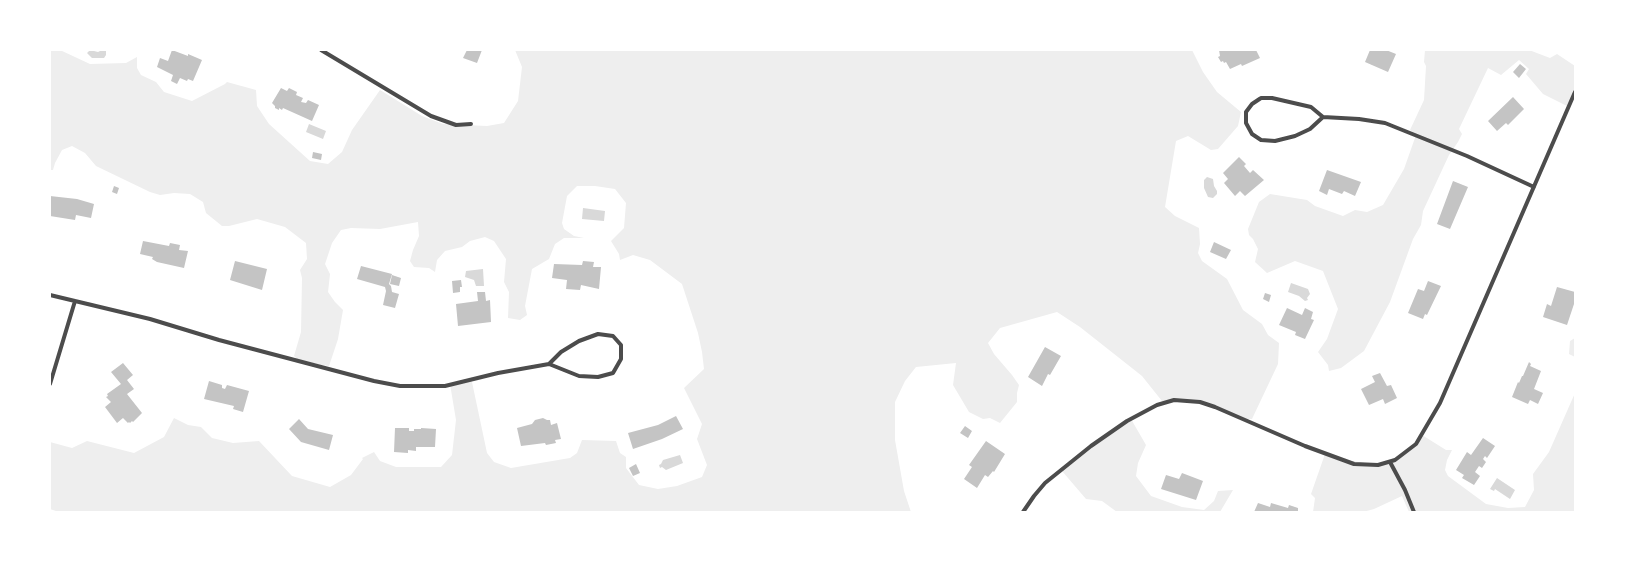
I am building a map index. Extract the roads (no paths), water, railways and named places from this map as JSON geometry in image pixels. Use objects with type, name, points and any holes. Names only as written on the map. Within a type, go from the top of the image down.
[{"type":"street","points":[[321,50],[432,116],[456,125],[471,124]]},
{"type":"street","points":[[1023,512],[1045,483],[1091,446],[1127,421],[1157,405],[1174,400],[1200,402],[1215,407],[1305,446],[1354,464],[1378,465],[1395,460],[1416,444],[1440,403],[1575,92]]},
{"type":"street","points":[[1324,118],[1310,129],[1275,141],[1260,140],[1252,134],[1246,123],[1246,112],[1252,104],[1261,98],[1272,98],[1311,107],[1324,118],[1359,119],[1385,123],[1467,156],[1534,187]]},
{"type":"street","points":[[50,295],[150,319],[219,340],[374,381],[400,386],[445,386],[498,373],[549,364],[579,376],[598,377],[613,373],[621,360],[621,345],[613,336],[598,334],[579,340],[561,352],[549,364]]},
{"type":"street","points":[[50,384],[75,301]]},
{"type":"street","points":[[1390,462],[1405,490],[1414,512]]}]
